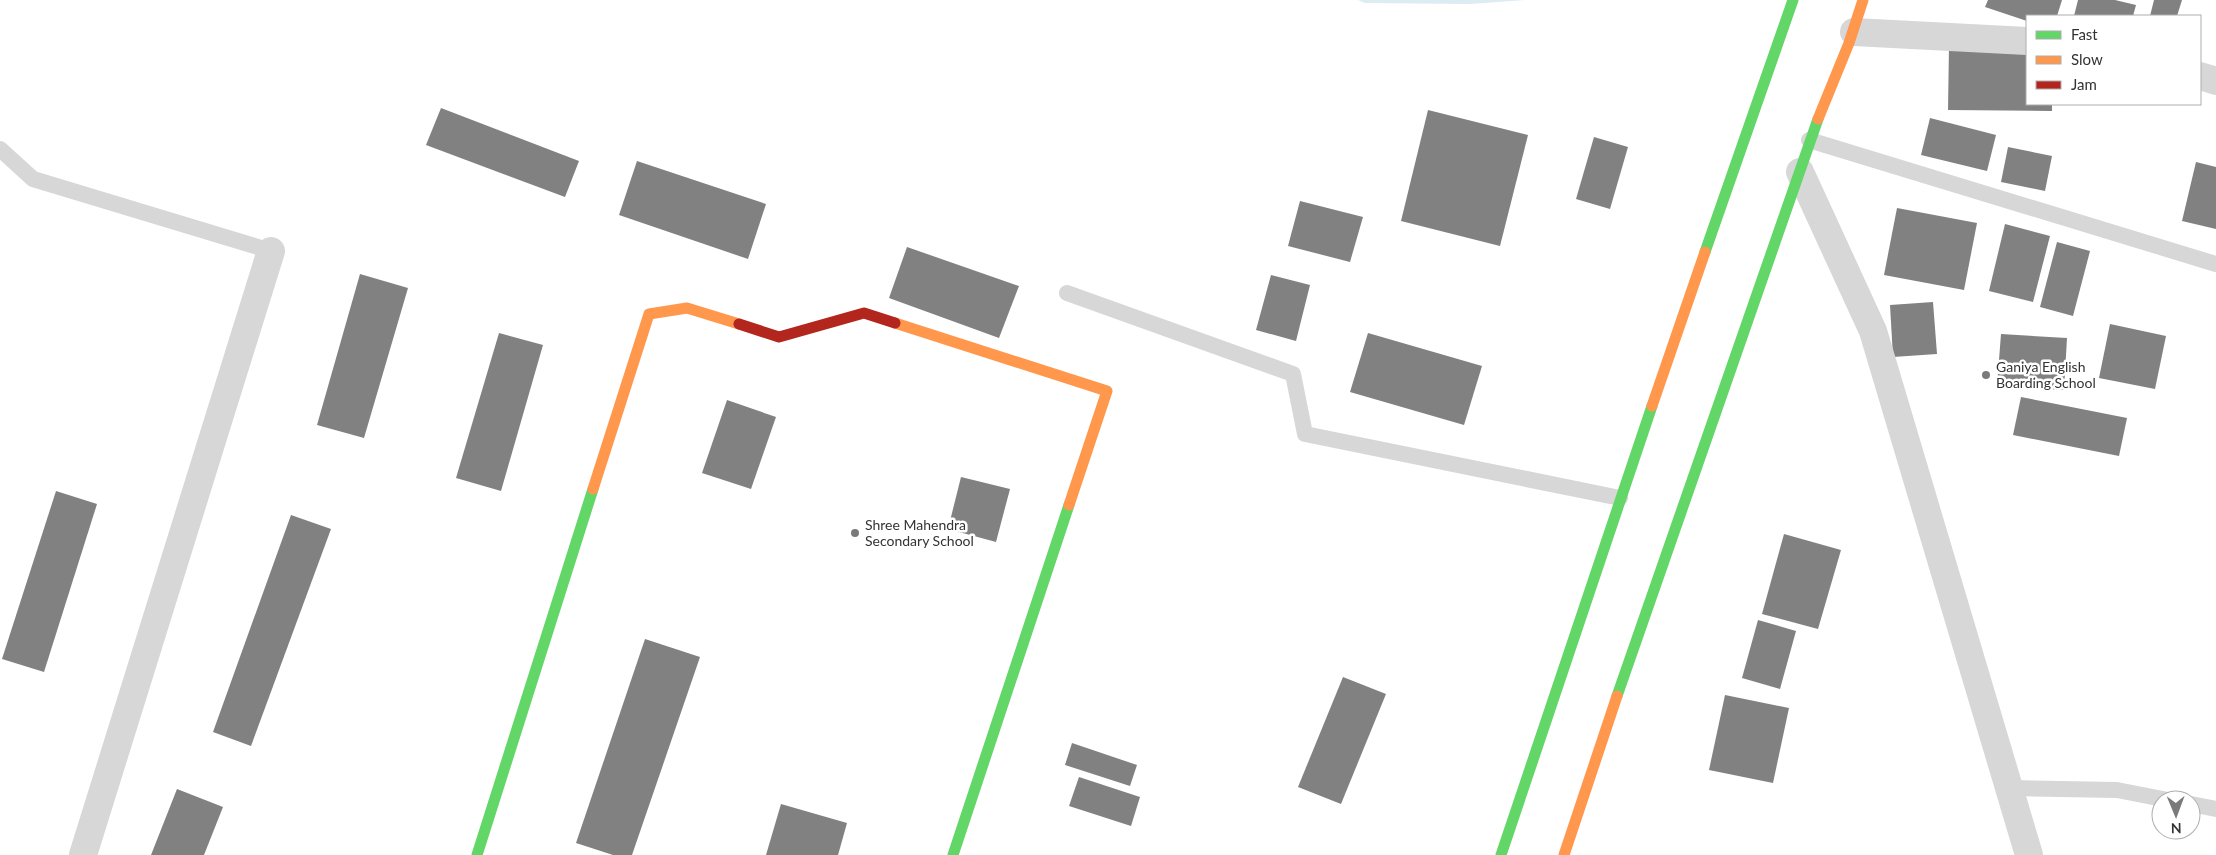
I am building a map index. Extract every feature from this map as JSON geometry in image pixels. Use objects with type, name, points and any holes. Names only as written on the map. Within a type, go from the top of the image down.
[{"type":"main road","points":[[1501,855],[1620,498],[1794,0]]},
{"type":"main road","points":[[1564,855],[1653,589],[1672,541],[1800,172],[1809,140],[1854,32],[1863,0]]},
{"type":"main road","points":[[477,855],[649,314],[687,308],[778,337],[864,313],[1107,391],[953,855]]},
{"type":"street","points":[[1854,32],[2026,41]]},
{"type":"street","points":[[2201,76],[2216,80]]},
{"type":"street","points":[[1800,172],[1873,331],[2011,788],[2029,855]]},
{"type":"street","points":[[84,855],[271,251]]},
{"type":"lane","points":[[1809,140],[2216,264]]},
{"type":"lane","points":[[0,149],[34,179],[271,251]]},
{"type":"lane","points":[[1067,293],[1293,374],[1305,434],[1620,498]]},
{"type":"lane","points":[[2011,788],[2117,790],[2151,797]]},
{"type":"lane","points":[[2201,806],[2216,809]]},
{"type":"shaded area","points":[[1358,0],[1525,0],[1470,4],[1365,3]]},
{"type":"building","points":[[1988,0],[2062,0],[2057,15],[2026,15],[2026,21],[1985,7]]},
{"type":"building","points":[[2078,0],[2115,0],[2136,5],[2133,15],[2074,15]]},
{"type":"building","points":[[2154,0],[2182,0],[2177,15],[2150,15]]},
{"type":"building","points":[[1949,46],[2026,47],[2026,105],[2052,105],[2052,111],[1948,110]]},
{"type":"building","points":[[441,108],[579,161],[565,197],[426,145]]},
{"type":"building","points":[[1428,110],[1528,135],[1500,246],[1401,221]]},
{"type":"building","points":[[1930,118],[1996,135],[1987,171],[1921,155]]},
{"type":"building","points":[[1594,137],[1628,147],[1610,209],[1576,199]]},
{"type":"building","points":[[2008,147],[2052,156],[2045,191],[2001,182]]},
{"type":"building","points":[[637,161],[766,204],[748,259],[619,215]]},
{"type":"building","points":[[2196,162],[2216,167],[2216,229],[2182,221]]},
{"type":"building","points":[[1300,201],[1363,217],[1350,262],[1288,246]]},
{"type":"building","points":[[1897,208],[1977,223],[1964,290],[1884,275]]},
{"type":"building","points":[[2005,224],[2050,236],[2033,302],[1989,291]]},
{"type":"building","points":[[2057,242],[2090,251],[2073,316],[2040,307]]},
{"type":"building","points":[[907,247],[1019,286],[999,338],[889,298]]},
{"type":"building","points":[[360,274],[408,288],[364,438],[317,425]]},
{"type":"building","points":[[1271,275],[1310,285],[1296,341],[1256,330]]},
{"type":"building","points":[[1933,302],[1937,354],[1893,357],[1890,305]]},
{"type":"building","points":[[2110,324],[2166,336],[2155,389],[2099,378]]},
{"type":"building","points":[[499,333],[543,345],[501,491],[456,478]]},
{"type":"building","points":[[1368,333],[1482,366],[1464,425],[1350,392]]},
{"type":"building","points":[[2001,334],[2067,338],[2064,390],[1997,386]]},
{"type":"building","points":[[2021,397],[2127,418],[2119,456],[2013,435]]},
{"type":"building","points":[[727,400],[776,417],[751,489],[702,473]]},
{"type":"building","points":[[961,477],[1010,489],[996,542],[948,529]]},
{"type":"building","points":[[56,491],[97,504],[44,672],[2,659]]},
{"type":"building","points":[[291,515],[331,529],[251,746],[213,732]]},
{"type":"building","points":[[1784,534],[1841,550],[1818,629],[1762,614]]},
{"type":"building","points":[[1758,620],[1796,631],[1780,689],[1742,678]]},
{"type":"building","points":[[645,639],[700,657],[632,855],[613,855],[576,843]]},
{"type":"building","points":[[1343,677],[1386,694],[1341,804],[1298,787]]},
{"type":"building","points":[[1725,695],[1789,708],[1773,783],[1709,770]]},
{"type":"building","points":[[1072,743],[1137,765],[1130,786],[1065,765]]},
{"type":"building","points":[[1079,777],[1140,797],[1131,826],[1069,806]]},
{"type":"building","points":[[177,789],[223,807],[204,855],[151,855]]},
{"type":"building","points":[[781,804],[847,823],[838,855],[766,855]]},
{"type":"traffic: fast","points":[[1705,252],[1793,0]]},
{"type":"traffic: fast","points":[[1617,696],[1818,119]]},
{"type":"traffic: fast","points":[[1501,855],[1652,406]]},
{"type":"traffic: fast","points":[[477,855],[593,489]]},
{"type":"traffic: fast","points":[[953,855],[1069,505]]},
{"type":"traffic: slow","points":[[1818,119],[1849,43],[1863,0]]},
{"type":"traffic: slow","points":[[1652,406],[1705,252]]},
{"type":"traffic: slow","points":[[593,489],[649,314],[687,308],[739,324]]},
{"type":"traffic: slow","points":[[895,323],[1107,391],[1069,505]]},
{"type":"traffic: slow","points":[[1564,855],[1617,696]]},
{"type":"traffic: jam","points":[[739,324],[779,337],[864,313],[895,323]]},
{"type":"place","name":"Ganiya English Boarding School","points":[[1986,375]]},
{"type":"place","name":"Shree Mahendra Secondary School","points":[[855,533]]}]
